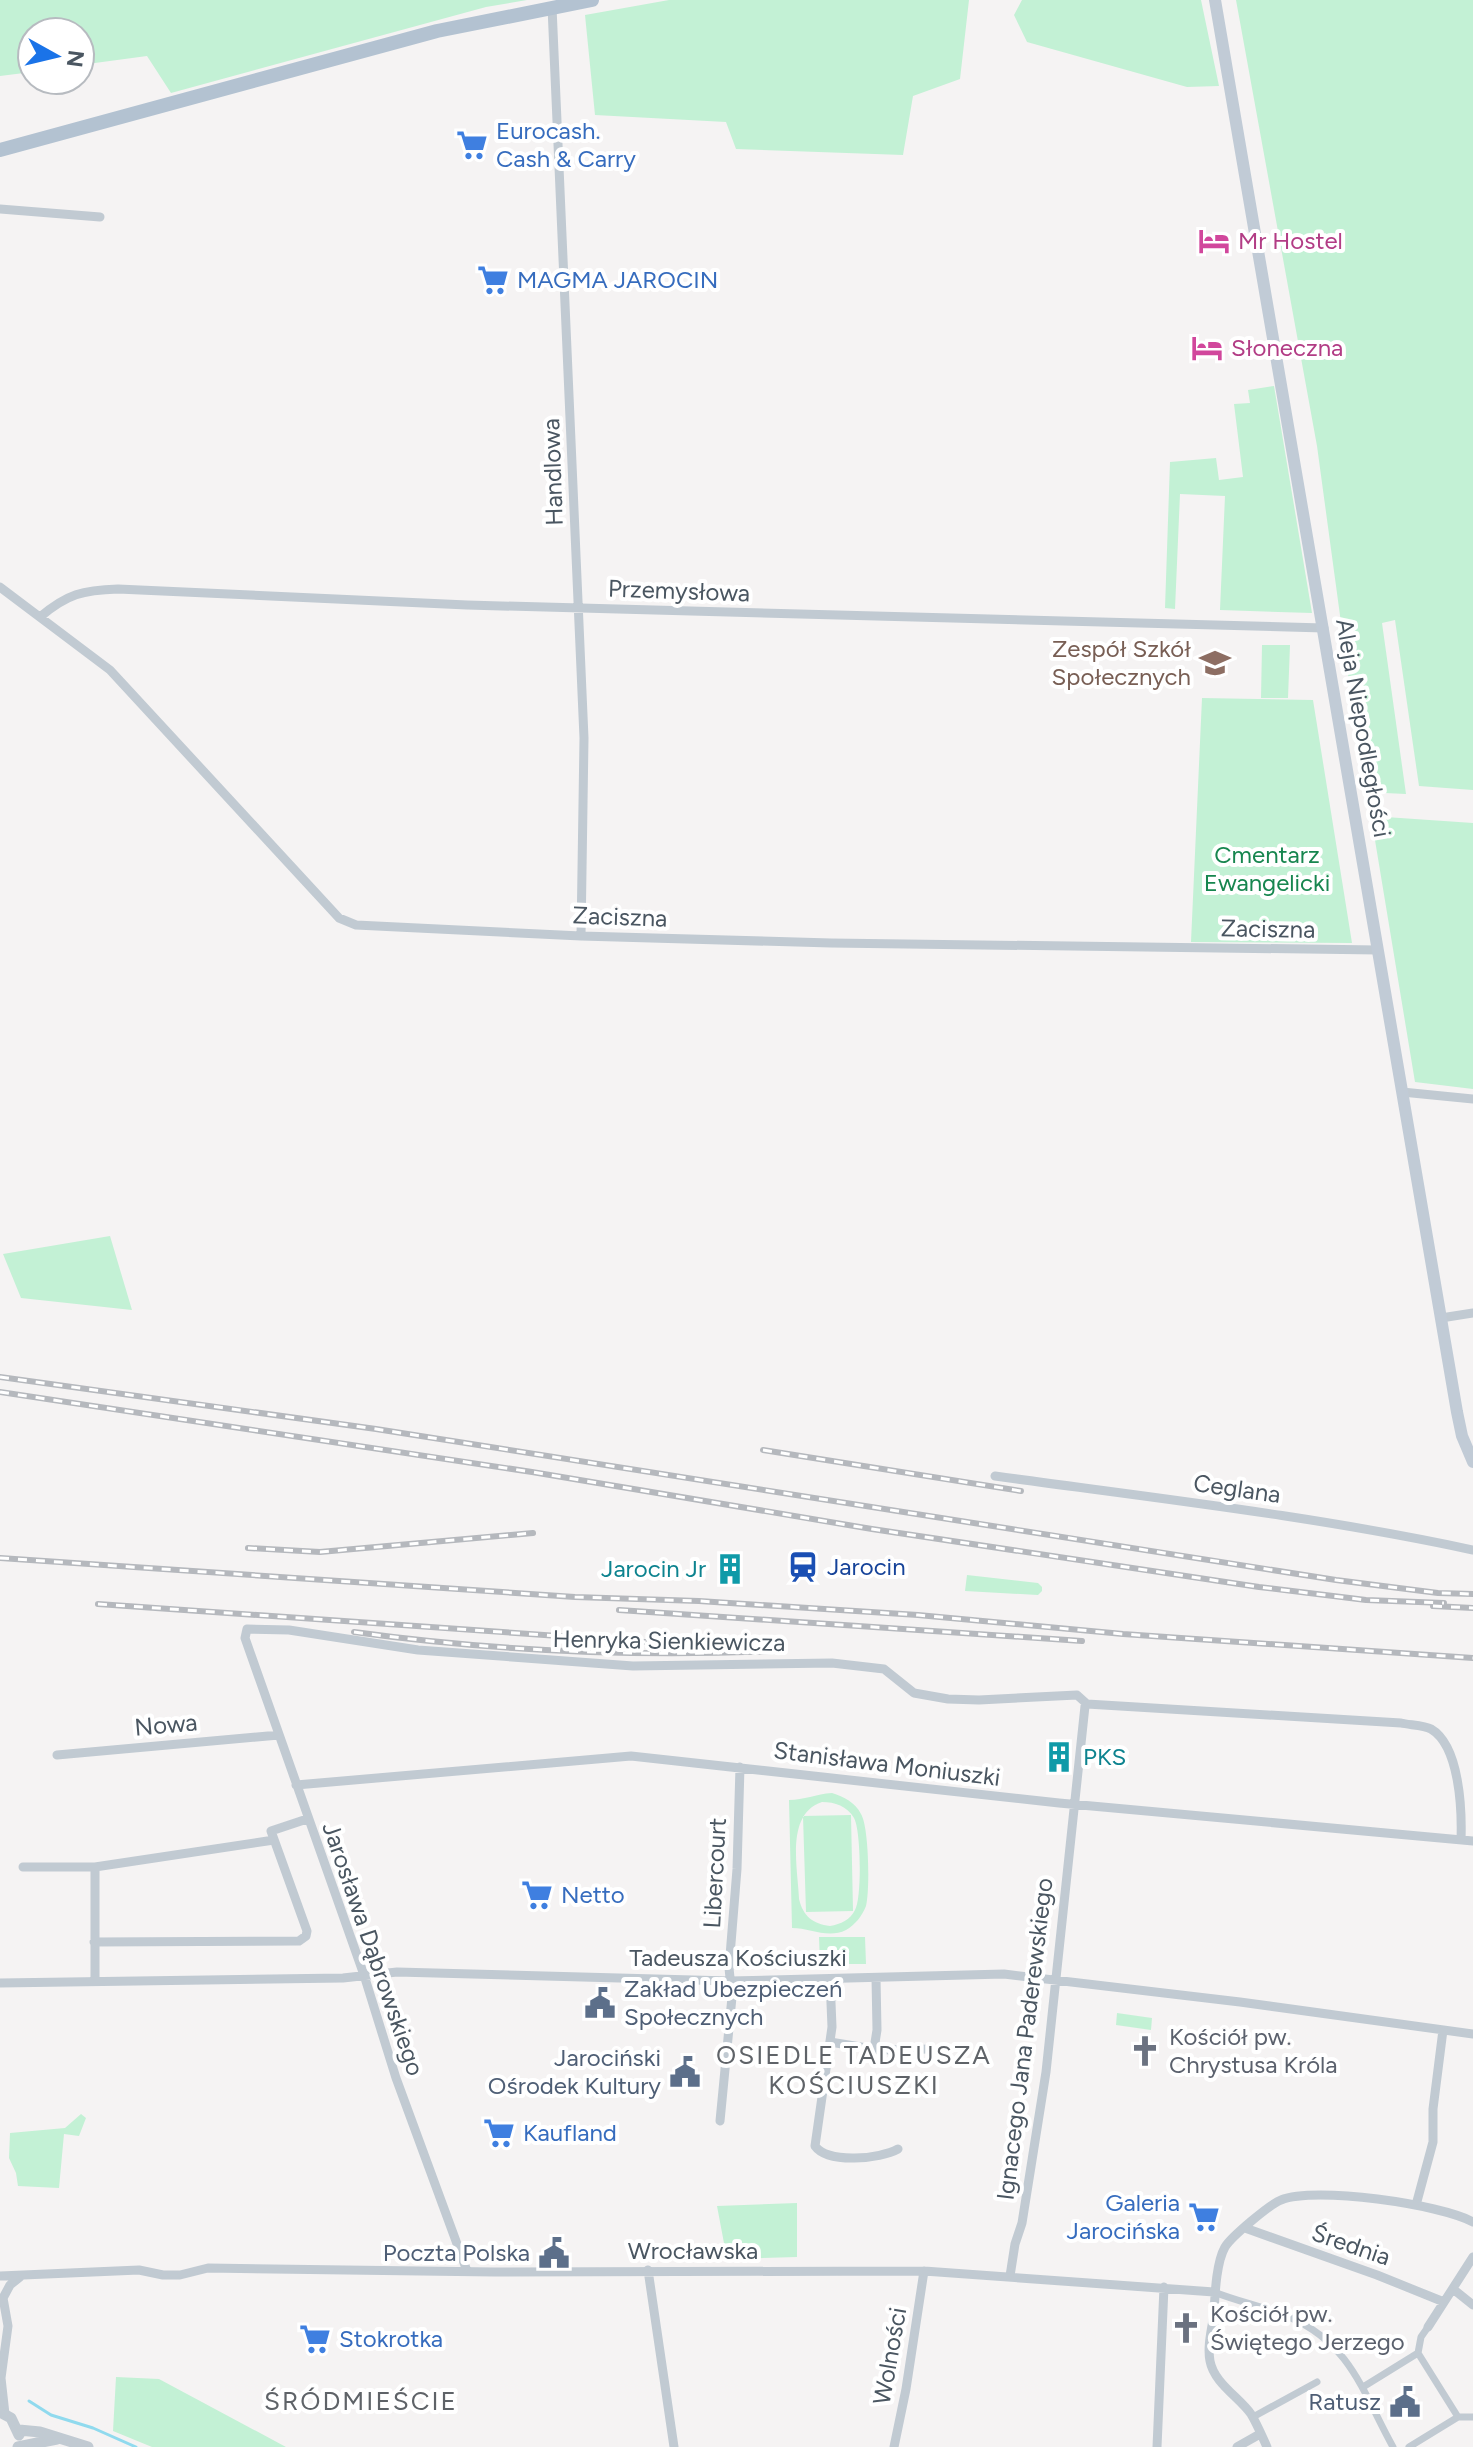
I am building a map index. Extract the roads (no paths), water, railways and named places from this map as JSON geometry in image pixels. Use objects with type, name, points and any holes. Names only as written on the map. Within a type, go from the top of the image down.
[{"type":"main road","points":[[0,150],[368,48],[592,0]]},
{"type":"main road","name":"Aleja Niepodległości","points":[[1215,0],[1459,1423],[1473,1462]]},
{"type":"street","name":"Handlowa","points":[[552,7],[584,738],[581,936]]},
{"type":"street","points":[[0,209],[100,217]]},
{"type":"street","name":"Zaciszna","points":[[0,587],[110,670],[339,918],[356,925],[581,936],[894,944],[1378,950]]},
{"type":"street","name":"Przemysłowa","points":[[40,617],[60,600],[76,593],[118,589],[578,608],[1324,628]]},
{"type":"street","points":[[1402,1092],[1473,1099]]},
{"type":"street","points":[[1441,1318],[1473,1313]]},
{"type":"street","name":"Ceglana","points":[[995,1476],[1302,1519],[1473,1550]]},
{"type":"street","name":"Henryka Sienkiewicza","points":[[245,1638],[247,1629],[289,1630],[418,1650],[633,1666],[832,1663],[884,1669],[914,1693],[979,1700],[1077,1695],[1087,1704],[1401,1723],[1431,1729],[1444,1744],[1458,1782],[1462,1811],[1461,1840]]},
{"type":"street","name":"Jarosława Dąbrowskiego","points":[[245,1638],[364,1975],[393,2068],[467,2271]]},
{"type":"street","points":[[1073,1805],[1083,1710],[1087,1704]]},
{"type":"street","name":"Nowa","points":[[57,1755],[279,1735]]},
{"type":"street","name":"Stanisława Moniuszki","points":[[296,1785],[605,1757],[654,1757],[1073,1805],[1473,1841]]},
{"type":"street","name":"Libercourt","points":[[720,2121],[732,1997],[730,1981],[740,1767]]},
{"type":"street","name":"Ignacego Jana Paderewskiego","points":[[1010,2276],[1022,2223],[1046,2072],[1073,1805]]},
{"type":"street","points":[[94,1942],[299,1941],[307,1931],[271,1831],[307,1819]]},
{"type":"street","points":[[23,1867],[95,1867],[274,1840]]},
{"type":"street","points":[[95,1867],[95,1981]]},
{"type":"street","name":"Tadeusza Kościuszki","points":[[0,1983],[343,1978],[427,1973],[730,1981],[1004,1974],[1473,2034]]},
{"type":"street","points":[[874,2049],[877,2030],[876,1978]]},
{"type":"street","points":[[830,1979],[830,2042],[815,2138],[818,2150],[824,2155],[839,2158],[890,2153],[898,2149]]},
{"type":"street","points":[[1416,2205],[1433,2142],[1433,2109],[1443,2030]]},
{"type":"street","points":[[830,2042],[874,2049],[930,2049]]},
{"type":"street","points":[[1267,2447],[1253,2417],[1218,2378],[1209,2361],[1214,2292],[1223,2251],[1264,2210],[1285,2198],[1360,2197],[1416,2205],[1473,2222]]},
{"type":"street","name":"Średnia","points":[[1245,2228],[1444,2302]]},
{"type":"street","points":[[1458,2417],[1418,2353],[1421,2337],[1473,2257]]},
{"type":"street","name":"Wrocławska","points":[[0,2276],[20,2277],[56,2271],[139,2270],[185,2275],[208,2268],[924,2271],[1214,2292],[1305,2324],[1344,2356],[1393,2447]]},
{"type":"street","points":[[648,2270],[674,2447]]},
{"type":"street","name":"Wolności","points":[[894,2447],[924,2271]]},
{"type":"street","points":[[20,2277],[10,2285],[3,2298],[8,2326],[0,2378],[2,2413],[19,2430],[88,2447]]},
{"type":"street","points":[[1157,2447],[1164,2287]]},
{"type":"street","points":[[1453,2289],[1473,2305]]},
{"type":"street","points":[[0,2321],[4,2346]]},
{"type":"street","points":[[1363,2387],[1418,2353]]},
{"type":"street","points":[[1253,2417],[1317,2382]]},
{"type":"street","points":[[1412,2446],[1458,2417],[1473,2417]]},
{"type":"street","points":[[19,2430],[18,2447],[61,2438]]},
{"type":"street","points":[[1237,2447],[1260,2434]]},
{"type":"waterway","points":[[29,2401],[51,2415],[93,2428],[136,2447]]},
{"type":"railway","points":[[0,1377],[376,1429],[1336,1580],[1438,1593],[1473,1594]]},
{"type":"railway","points":[[0,1392],[1259,1587],[1366,1600],[1444,1603]]},
{"type":"railway","points":[[763,1450],[1021,1491]]},
{"type":"railway","points":[[248,1548],[320,1552],[533,1533]]},
{"type":"railway","points":[[0,1558],[575,1597],[699,1601],[918,1615],[1123,1634],[1473,1658]]},
{"type":"railway","points":[[98,1604],[674,1644]]},
{"type":"railway","points":[[1433,1606],[1473,1608]]},
{"type":"railway","points":[[619,1610],[1082,1641]]},
{"type":"railway","points":[[354,1632],[459,1644],[565,1651],[777,1651]]},
{"type":"place","name":"Eurocash. Cash & Carry","points":[[472,145]]},
{"type":"place","name":"Mr Hostel","points":[[1214,241]]},
{"type":"place","name":"MAGMA JAROCIN","points":[[493,280]]},
{"type":"place","name":"Słoneczna","points":[[1207,348]]},
{"type":"place","name":"Zespół Szkół Społecznych","points":[[1215,663]]},
{"type":"place","name":"Jarocin","points":[[803,1567]]},
{"type":"place","name":"Jarocin Jr","points":[[730,1569]]},
{"type":"place","name":"PKS","points":[[1059,1757]]},
{"type":"place","name":"Netto","points":[[537,1895]]},
{"type":"place","name":"Zakład Ubezpieczeń Społecznych","points":[[600,2003]]},
{"type":"place","name":"Kościół pw. Chrystusa Króla","points":[[1145,2051]]},
{"type":"place","name":"Jarociński Ośrodek Kultury","points":[[685,2072]]},
{"type":"place","name":"Kaufland","points":[[499,2133]]},
{"type":"place","name":"Galeria Jarocińska","points":[[1204,2217]]},
{"type":"place","name":"Poczta Polska","points":[[554,2253]]},
{"type":"place","name":"Kościół pw. Świętego Jerzego","points":[[1186,2328]]},
{"type":"place","name":"Stokrotka","points":[[315,2339]]},
{"type":"place","name":"Ratusz","points":[[1405,2402]]},
{"type":"district","name":"OSIEDLE TADEUSZA KOŚCIUSZKI","points":[[854,2070]]},
{"type":"district","name":"ŚRÓDMIEŚCIE","points":[[361,2401]]},
{"type":"park label","name":"Cmentarz Ewangelicki","points":[[1267,869]]}]
